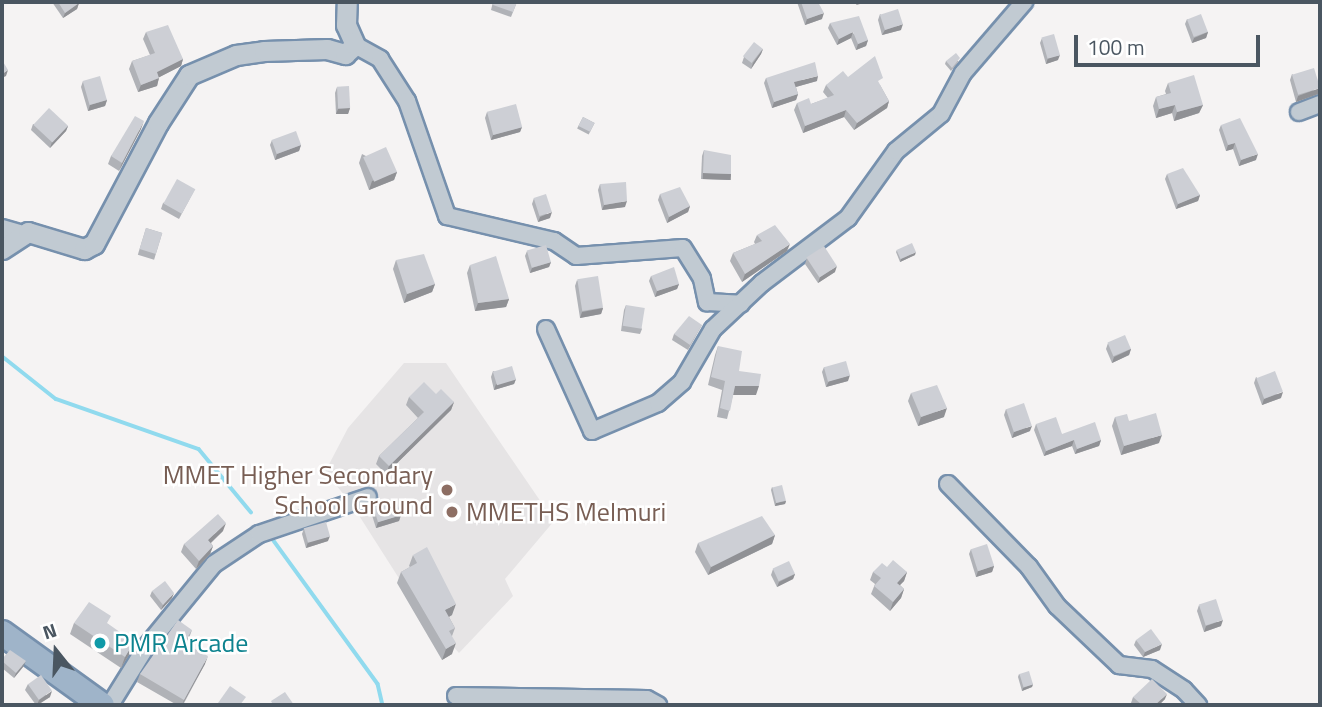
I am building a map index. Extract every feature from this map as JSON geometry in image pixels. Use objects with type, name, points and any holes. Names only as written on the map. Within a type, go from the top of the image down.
[{"type":"highway","points":[[2,633],[102,705]]},
{"type":"street","points":[[347,2],[346,26],[355,45],[380,60],[407,101],[447,216],[554,241],[576,256],[683,248],[702,279],[708,302],[741,304]]},
{"type":"street","points":[[546,329],[592,431],[658,404],[682,382],[713,329],[848,218],[896,151],[942,114],[963,73],[1024,2]]},
{"type":"street","points":[[2,249],[10,231],[53,237],[84,249],[94,244],[158,123],[190,75],[236,55],[327,49],[345,54],[355,45]]},
{"type":"street","points":[[1300,111],[1320,104]]},
{"type":"street","points":[[948,484],[1029,568],[1057,606],[1119,665],[1152,669],[1184,690],[1198,705]]},
{"type":"street","points":[[110,705],[181,599],[214,564],[267,531],[368,497]]},
{"type":"street","points":[[456,696],[646,699],[658,705]]},
{"type":"shaded area","name":"MMETHS Melmuri","points":[[404,363],[446,363],[554,521],[505,579],[513,596],[459,653],[416,605],[351,503],[325,472],[348,428]]},
{"type":"building","points":[[58,2],[78,2],[79,3],[65,13]]},
{"type":"building","points":[[494,2],[517,2],[513,12],[493,5]]},
{"type":"building","points":[[801,2],[818,2],[824,13],[807,19]]},
{"type":"building","points":[[898,9],[903,24],[885,30],[880,15]]},
{"type":"building","points":[[1201,14],[1208,32],[1194,37],[1187,19]]},
{"type":"building","points":[[859,16],[868,40],[858,44],[853,32],[839,39],[830,23]]},
{"type":"building","points":[[168,25],[183,59],[157,72],[159,78],[141,85],[132,61],[155,53],[146,32]]},
{"type":"building","points":[[1054,34],[1060,55],[1048,59],[1042,38]]},
{"type":"building","points":[[754,42],[763,49],[752,63],[743,56]]},
{"type":"building","points":[[956,53],[960,58],[952,68],[946,61]]},
{"type":"building","points":[[875,56],[883,78],[878,81],[889,101],[857,123],[846,110],[805,126],[797,103],[809,98],[811,104],[834,95],[826,85],[843,71],[848,77]]},
{"type":"building","points":[[2,60],[8,70],[2,74]]},
{"type":"building","points":[[815,62],[818,76],[794,82],[798,94],[774,102],[766,78]]},
{"type":"building","points":[[1314,68],[1320,88],[1298,95],[1292,75]]},
{"type":"building","points":[[1194,75],[1203,105],[1177,112],[1175,105],[1159,109],[1156,97],[1171,93],[1168,83]]},
{"type":"building","points":[[100,76],[107,100],[90,105],[83,81]]},
{"type":"building","points":[[349,86],[350,108],[338,109],[337,87]]},
{"type":"building","points":[[516,104],[522,127],[493,135],[487,112]]},
{"type":"building","points":[[49,108],[68,126],[52,143],[33,125]]},
{"type":"building","points":[[135,116],[144,121],[122,163],[111,156]]},
{"type":"building","points":[[583,117],[595,123],[590,132],[578,126]]},
{"type":"building","points":[[1240,118],[1258,154],[1241,160],[1235,143],[1228,145],[1221,125]]},
{"type":"building","points":[[296,131],[301,145],[277,154],[272,140]]},
{"type":"building","points":[[386,147],[397,172],[374,182],[363,157]]},
{"type":"building","points":[[704,150],[731,155],[731,174],[703,173]]},
{"type":"building","points":[[1183,168],[1200,195],[1178,204],[1167,174]]},
{"type":"building","points":[[177,179],[195,189],[182,214],[163,203]]},
{"type":"building","points":[[626,182],[627,201],[604,205],[600,184]]},
{"type":"building","points":[[680,187],[690,206],[669,217],[660,194]]},
{"type":"building","points":[[546,194],[552,212],[540,216],[534,198]]},
{"type":"building","points":[[775,225],[790,244],[745,274],[733,253],[762,241],[757,235]]},
{"type":"building","points":[[146,228],[162,233],[156,254],[140,249]]},
{"type":"building","points":[[912,243],[916,252],[901,259],[896,250]]},
{"type":"building","points":[[546,245],[551,262],[532,268],[527,251]]},
{"type":"building","points":[[824,246],[837,266],[819,278],[806,257]]},
{"type":"building","points":[[424,254],[435,284],[407,294],[396,260]]},
{"type":"building","points":[[496,256],[509,299],[478,303],[470,265]]},
{"type":"building","points":[[674,267],[679,284],[657,291],[651,276]]},
{"type":"building","points":[[598,276],[603,308],[582,311],[577,279]]},
{"type":"building","points":[[626,305],[645,308],[641,329],[623,326]]},
{"type":"building","points":[[689,316],[702,325],[690,345],[674,334]]},
{"type":"building","points":[[1125,335],[1131,349],[1113,356],[1108,342]]},
{"type":"building","points":[[718,346],[742,351],[739,371],[761,374],[759,386],[735,386],[730,411],[720,408],[725,381],[711,377]]},
{"type":"building","points":[[846,361],[850,375],[828,382],[824,367]]},
{"type":"building","points":[[512,366],[516,379],[497,385],[493,372]]},
{"type":"building","points":[[1275,371],[1283,392],[1264,399],[1256,378]]},
{"type":"building","points":[[424,382],[436,394],[441,389],[454,402],[389,466],[379,456],[424,412],[409,397]]},
{"type":"building","points":[[937,385],[947,408],[921,417],[911,393]]},
{"type":"building","points":[[1024,403],[1032,426],[1014,432],[1006,409]]},
{"type":"building","points":[[1156,413],[1162,435],[1124,446],[1115,417],[1127,414],[1129,421]]},
{"type":"building","points":[[1056,417],[1062,434],[1095,422],[1101,440],[1077,449],[1074,440],[1046,451],[1036,424]]},
{"type":"building","points":[[782,485],[786,501],[776,503],[772,487]]},
{"type":"building","points":[[396,499],[401,515],[378,522],[373,506]]},
{"type":"building","points":[[218,514],[226,523],[208,540],[213,546],[199,561],[184,544]]},
{"type":"building","points":[[762,516],[775,535],[711,567],[698,543]]},
{"type":"building","points":[[326,522],[330,536],[308,543],[304,528]]},
{"type":"building","points":[[987,544],[994,566],[978,571],[971,549]]},
{"type":"building","points":[[427,547],[456,604],[445,610],[455,628],[449,631],[456,643],[446,649],[401,572],[417,563],[413,555]]},
{"type":"building","points":[[893,560],[907,572],[897,583],[904,589],[893,602],[874,586],[881,578],[873,572],[882,563],[887,567]]},
{"type":"building","points":[[789,561],[795,574],[779,581],[773,569]]},
{"type":"building","points":[[165,581],[174,593],[163,605],[152,591]]},
{"type":"building","points":[[1216,599],[1223,620],[1206,625],[1199,605]]},
{"type":"building","points":[[89,602],[111,616],[107,623],[134,642],[125,657],[74,623]]},
{"type":"building","points":[[178,620],[192,630],[184,643],[208,656],[184,700],[140,674]]},
{"type":"building","points":[[1151,629],[1162,644],[1145,652],[1136,640]]},
{"type":"building","points":[[10,650],[26,661],[16,673],[2,661]]},
{"type":"building","points":[[1029,671],[1033,684],[1024,687],[1019,674]]},
{"type":"building","points":[[41,675],[52,691],[39,700],[28,684]]},
{"type":"building","points":[[1152,679],[1167,694],[1155,705],[1142,705],[1133,697]]},
{"type":"building","points":[[230,686],[246,697],[240,705],[218,703]]},
{"type":"building","points":[[285,692],[294,705],[273,705],[271,701]]},
{"type":"waterway","points":[[2,356],[56,399],[199,449],[251,512]]},
{"type":"waterway","points":[[269,534],[378,684],[383,705]]},
{"type":"place","name":"MMET Higher Secondary School Ground","points":[[447,490]]},
{"type":"place","name":"MMETHS Melmuri","points":[[452,512]]},
{"type":"place","name":"PMR Arcade","points":[[100,643]]}]
